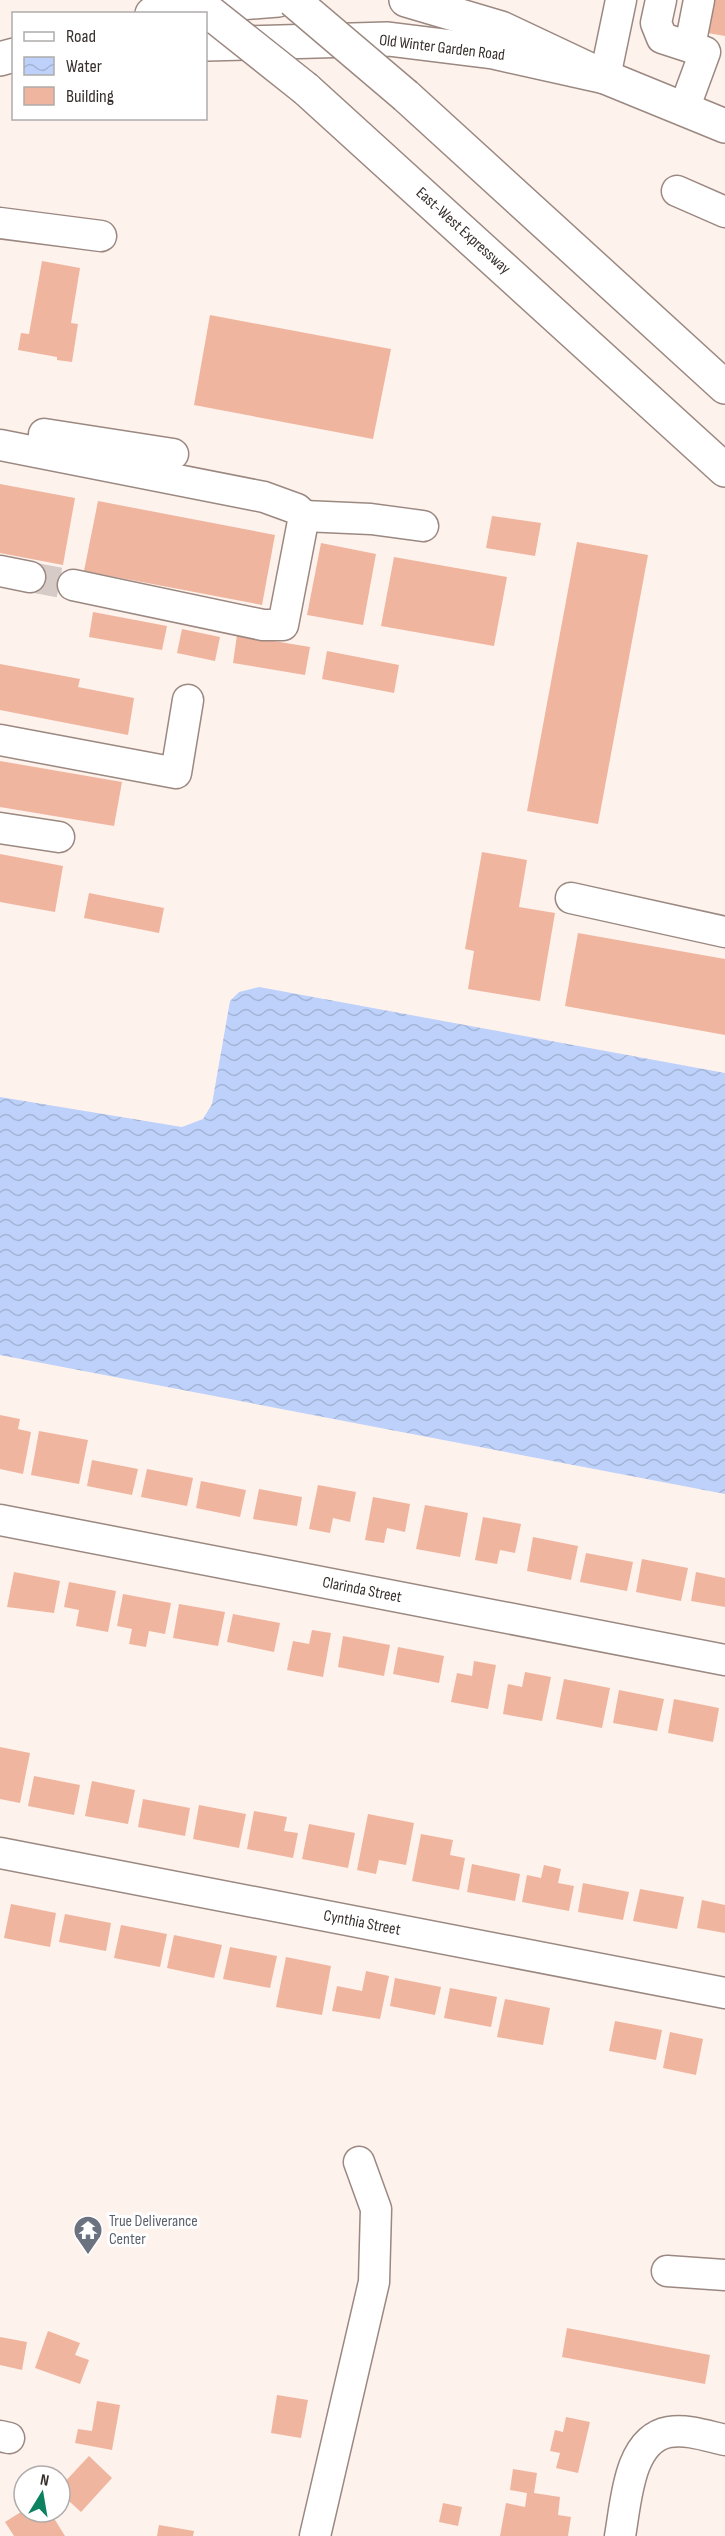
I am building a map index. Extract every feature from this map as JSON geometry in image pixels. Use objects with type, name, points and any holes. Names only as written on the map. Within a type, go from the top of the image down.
[{"type":"main road","name":"East-West Expressway","points":[[194,0],[306,88],[725,470]]},
{"type":"main road","points":[[158,12],[167,9],[278,0]]},
{"type":"main road","points":[[293,0],[406,96],[725,387]]},
{"type":"main road","name":"Old Winter Garden Road","points":[[406,0],[501,28],[605,77],[725,126]]},
{"type":"main road","name":"Old Winter Garden Road","points":[[207,44],[388,39],[493,52],[605,77]]},
{"type":"street","points":[[605,77],[621,0]]},
{"type":"street","points":[[661,0],[656,23],[662,38],[705,52],[684,109]]},
{"type":"street","points":[[690,46],[699,0]]},
{"type":"street","points":[[677,191],[725,212]]},
{"type":"street","points":[[0,223],[101,236]]},
{"type":"street","points":[[0,429],[6,428],[173,454]]},
{"type":"street","points":[[0,445],[264,497],[297,509],[304,516],[370,519],[423,526]]},
{"type":"street","points":[[73,585],[263,625],[283,624],[304,516]]},
{"type":"street","points":[[0,571],[30,577]]},
{"type":"street","points":[[0,740],[176,773],[188,700]]},
{"type":"street","points":[[0,828],[59,837]]},
{"type":"street","points":[[571,898],[725,933]]},
{"type":"street","name":"Clarinda Street","points":[[0,1520],[725,1660]]},
{"type":"street","name":"Cynthia Street","points":[[0,1853],[725,1993]]},
{"type":"street","points":[[315,2536],[357,2364],[374,2282],[376,2209],[359,2162]]},
{"type":"street","points":[[667,2271],[725,2275]]},
{"type":"street","points":[[620,2536],[635,2460],[647,2443],[667,2432],[687,2432],[725,2440]]},
{"type":"water","points":[[259,987],[725,1073],[725,1494],[0,1355],[0,1097],[182,1127],[203,1119],[212,1104],[230,1001],[239,992]]},
{"type":"building","points":[[708,0],[725,0],[725,36],[702,32]]},
{"type":"building","points":[[42,261],[80,268],[71,323],[78,324],[72,362],[18,350],[21,333],[29,334]]},
{"type":"building","points":[[210,315],[391,349],[373,439],[194,405]]},
{"type":"building","points":[[0,484],[75,498],[63,565],[0,553]]},
{"type":"building","points":[[98,501],[275,535],[262,605],[84,571]]},
{"type":"building","points":[[492,516],[541,523],[535,556],[486,548]]},
{"type":"building","points":[[577,542],[648,555],[598,824],[527,811]]},
{"type":"building","points":[[321,543],[376,554],[363,625],[307,615]]},
{"type":"building","points":[[394,557],[507,577],[494,646],[381,626]]},
{"type":"building","points":[[93,612],[167,626],[162,650],[89,637]]},
{"type":"building","points":[[182,629],[220,637],[215,661],[177,653]]},
{"type":"building","points":[[237,635],[310,647],[305,675],[233,663]]},
{"type":"building","points":[[327,651],[399,665],[394,693],[322,679]]},
{"type":"building","points":[[0,664],[80,679],[78,687],[134,698],[128,735],[0,710]]},
{"type":"building","points":[[0,761],[122,782],[114,826],[0,807]]},
{"type":"building","points":[[482,852],[527,860],[519,907],[555,913],[540,1001],[468,989],[474,951],[465,949]]},
{"type":"building","points":[[0,854],[63,866],[55,912],[0,902]]},
{"type":"building","points":[[89,893],[164,908],[159,933],[84,918]]},
{"type":"building","points":[[578,933],[725,959],[725,1035],[565,1006]]},
{"type":"building","points":[[0,1415],[20,1419],[18,1429],[31,1432],[23,1474],[0,1469]]},
{"type":"building","points":[[39,1431],[88,1440],[79,1484],[31,1475]]},
{"type":"building","points":[[92,1460],[138,1469],[132,1495],[87,1486]]},
{"type":"building","points":[[147,1469],[193,1478],[187,1506],[141,1497]]},
{"type":"building","points":[[201,1481],[246,1490],[240,1517],[196,1508]]},
{"type":"building","points":[[318,1485],[356,1492],[350,1522],[333,1518],[330,1533],[309,1529]]},
{"type":"building","points":[[259,1489],[302,1497],[297,1526],[253,1519]]},
{"type":"building","points":[[373,1497],[410,1504],[405,1532],[387,1528],[384,1543],[365,1540]]},
{"type":"building","points":[[425,1505],[468,1513],[460,1557],[416,1549]]},
{"type":"building","points":[[483,1517],[521,1524],[515,1553],[500,1550],[497,1564],[475,1560]]},
{"type":"building","points":[[533,1537],[578,1546],[571,1580],[527,1571]]},
{"type":"building","points":[[586,1553],[633,1562],[627,1591],[580,1582]]},
{"type":"building","points":[[642,1559],[688,1568],[681,1601],[636,1592]]},
{"type":"building","points":[[14,1572],[60,1581],[54,1613],[7,1607]]},
{"type":"building","points":[[696,1572],[725,1578],[725,1607],[691,1601]]},
{"type":"building","points":[[69,1582],[116,1591],[108,1632],[76,1626],[79,1610],[64,1607]]},
{"type":"building","points":[[123,1594],[171,1603],[165,1634],[149,1631],[146,1647],[129,1644],[132,1629],[117,1626]]},
{"type":"building","points":[[179,1604],[225,1612],[218,1646],[173,1638]]},
{"type":"building","points":[[233,1614],[280,1623],[274,1652],[227,1642]]},
{"type":"building","points":[[312,1630],[331,1633],[323,1677],[287,1670],[293,1641],[309,1644]]},
{"type":"building","points":[[343,1636],[390,1645],[384,1676],[338,1667]]},
{"type":"building","points":[[398,1647],[444,1656],[439,1683],[393,1674]]},
{"type":"building","points":[[474,1661],[496,1665],[488,1709],[451,1702],[457,1673],[472,1676]]},
{"type":"building","points":[[525,1672],[551,1677],[542,1721],[503,1714],[508,1684],[522,1687]]},
{"type":"building","points":[[564,1679],[610,1688],[602,1728],[556,1719]]},
{"type":"building","points":[[619,1690],[664,1699],[657,1731],[613,1723]]},
{"type":"building","points":[[674,1699],[719,1708],[713,1742],[668,1733]]},
{"type":"building","points":[[0,1747],[30,1753],[20,1803],[0,1799]]},
{"type":"building","points":[[34,1776],[80,1785],[74,1815],[28,1806]]},
{"type":"building","points":[[92,1781],[135,1790],[128,1824],[85,1816]]},
{"type":"building","points":[[143,1799],[190,1808],[185,1836],[138,1827]]},
{"type":"building","points":[[199,1805],[246,1814],[239,1848],[193,1839]]},
{"type":"building","points":[[254,1811],[287,1817],[284,1831],[298,1833],[293,1858],[247,1849]]},
{"type":"building","points":[[368,1814],[414,1823],[406,1865],[379,1860],[376,1874],[357,1870]]},
{"type":"building","points":[[309,1824],[355,1833],[348,1868],[302,1859]]},
{"type":"building","points":[[421,1834],[453,1840],[450,1855],[465,1858],[459,1890],[412,1881]]},
{"type":"building","points":[[472,1864],[520,1874],[515,1901],[467,1892]]},
{"type":"building","points":[[544,1865],[561,1869],[558,1883],[574,1886],[569,1911],[522,1902],[527,1875],[541,1878]]},
{"type":"building","points":[[583,1883],[629,1892],[623,1920],[578,1912]]},
{"type":"building","points":[[640,1889],[684,1897],[677,1929],[633,1921]]},
{"type":"building","points":[[702,1900],[725,1905],[725,1933],[697,1928]]},
{"type":"building","points":[[11,1904],[56,1913],[50,1947],[4,1938]]},
{"type":"building","points":[[65,1914],[111,1923],[106,1951],[59,1942]]},
{"type":"building","points":[[121,1925],[167,1934],[160,1967],[114,1958]]},
{"type":"building","points":[[174,1935],[222,1945],[214,1978],[167,1968]]},
{"type":"building","points":[[230,1947],[277,1956],[270,1988],[223,1979]]},
{"type":"building","points":[[286,1957],[331,1966],[322,2015],[276,2007]]},
{"type":"building","points":[[366,1971],[389,1976],[380,2019],[332,2011],[337,1986],[362,1991]]},
{"type":"building","points":[[395,1978],[441,1987],[435,2015],[390,2006]]},
{"type":"building","points":[[450,1988],[497,1997],[491,2027],[444,2018]]},
{"type":"building","points":[[505,1999],[550,2008],[543,2045],[497,2037]]},
{"type":"building","points":[[615,2021],[662,2030],[656,2060],[609,2051]]},
{"type":"building","points":[[670,2032],[703,2039],[696,2075],[663,2068]]},
{"type":"building","points":[[567,2328],[710,2355],[705,2384],[562,2357]]},
{"type":"building","points":[[48,2331],[80,2343],[75,2355],[89,2360],[80,2384],[35,2368]]},
{"type":"building","points":[[0,2337],[27,2342],[22,2370],[0,2365]]},
{"type":"building","points":[[277,2395],[308,2400],[301,2438],[271,2433]]},
{"type":"building","points":[[97,2401],[120,2405],[112,2450],[75,2443],[78,2429],[92,2431]]},
{"type":"building","points":[[566,2417],[590,2422],[578,2473],[556,2468],[560,2453],[550,2451],[555,2430],[563,2432]]},
{"type":"building","points":[[89,2456],[112,2478],[81,2512],[72,2504],[72,2474]]},
{"type":"building","points":[[513,2469],[537,2473],[534,2493],[560,2497],[558,2515],[571,2517],[568,2536],[500,2536],[506,2503],[525,2507],[527,2493],[510,2490]]},
{"type":"building","points":[[443,2503],[462,2507],[458,2526],[439,2522]]},
{"type":"building","points":[[12,2518],[12,2524],[58,2524],[65,2536],[14,2536],[5,2522]]},
{"type":"building","points":[[159,2525],[194,2531],[193,2536],[157,2536]]},
{"type":"tunnel","points":[[30,577],[73,585]]},
{"type":"place","name":"True Deliverance Center","points":[[88,2256]]}]
